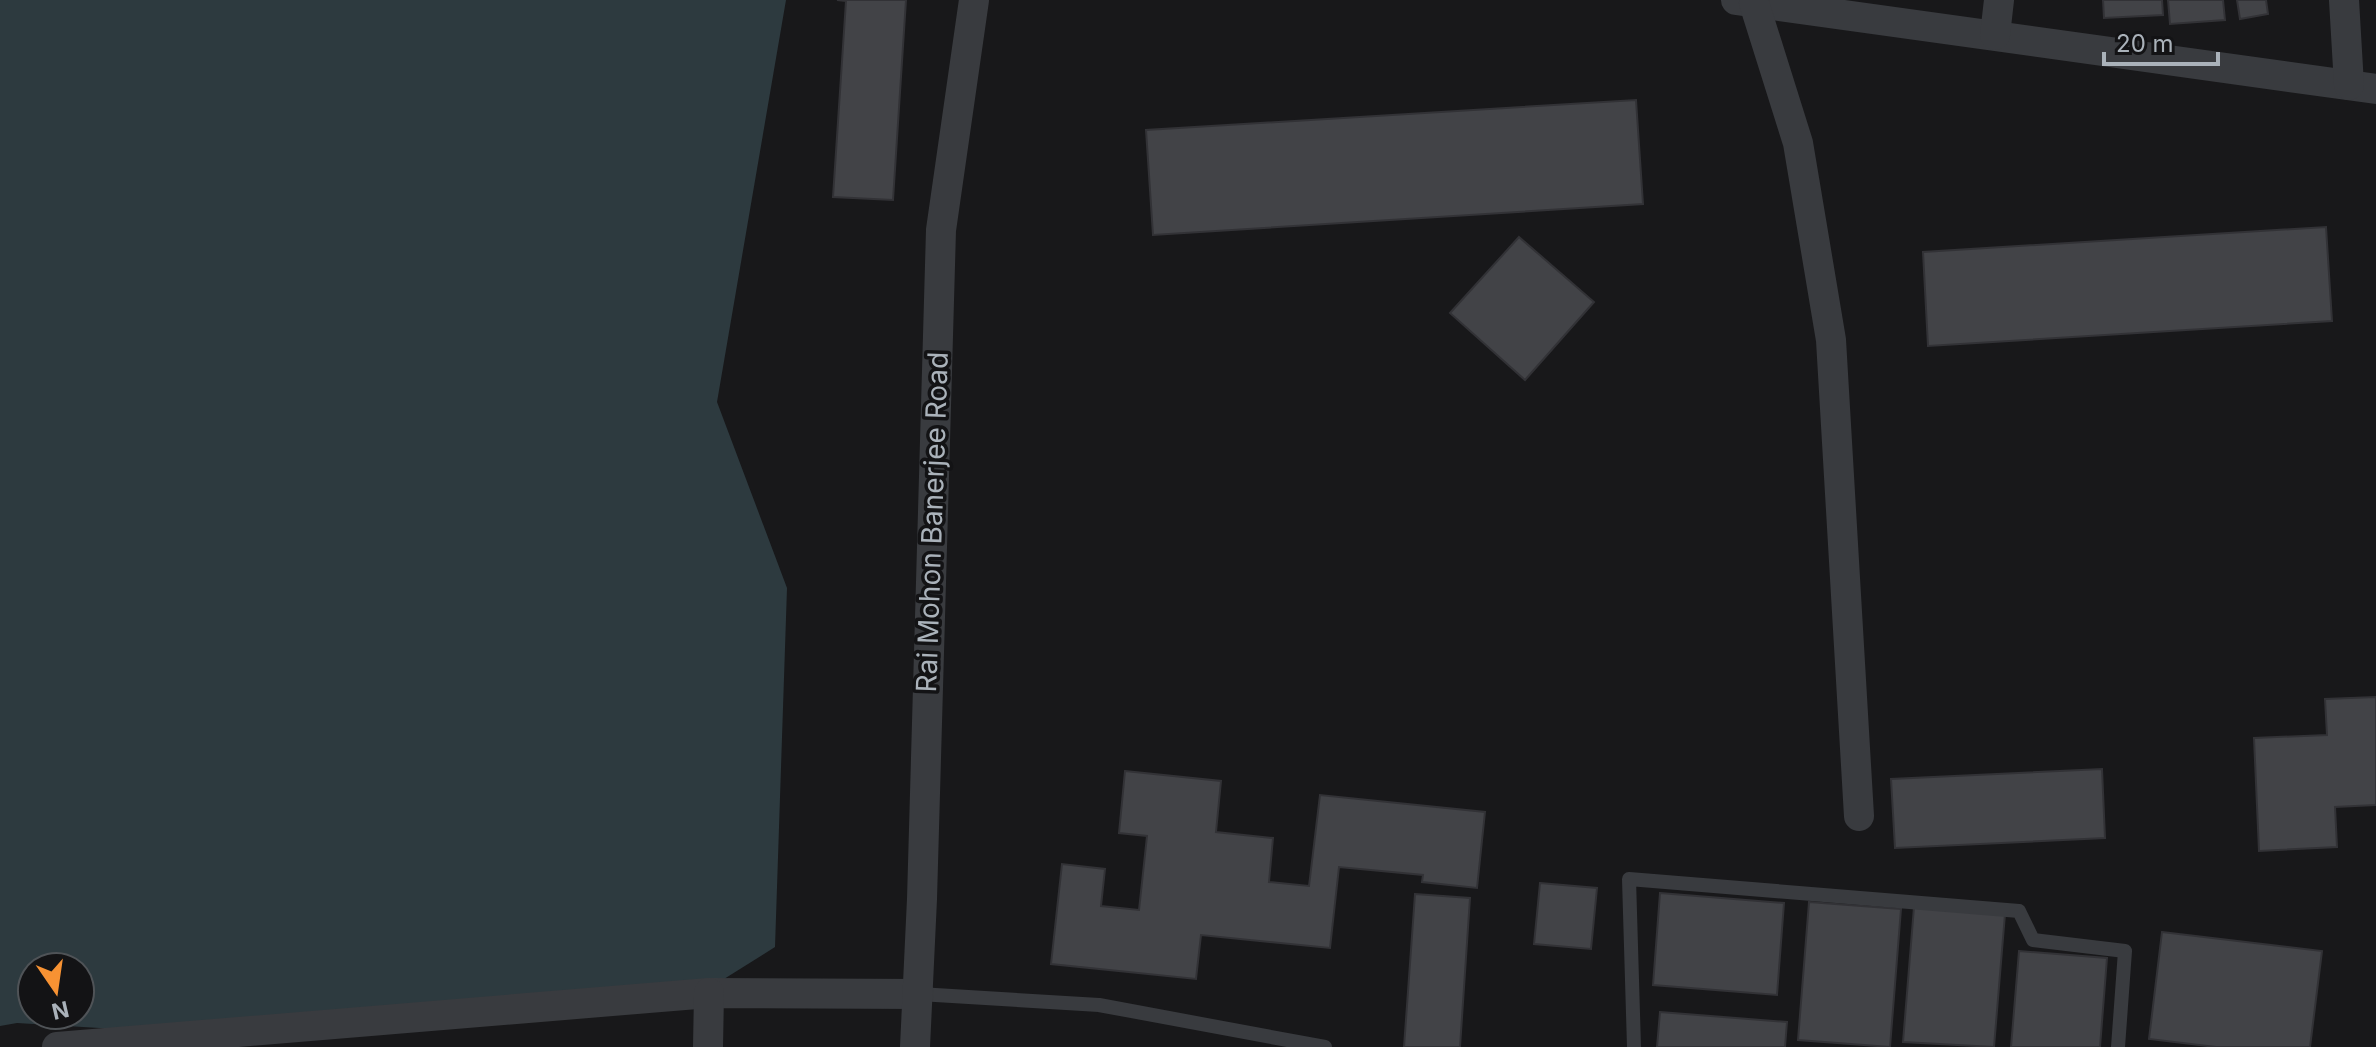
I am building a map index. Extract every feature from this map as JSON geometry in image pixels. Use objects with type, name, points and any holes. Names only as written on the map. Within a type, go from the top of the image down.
[{"type":"street","name":"Rai Mohon Banerjee Road","points":[[915,1047],[941,230],[974,0]]},
{"type":"street","points":[[1995,35],[1999,0]]},
{"type":"street","points":[[1859,816],[1831,340],[1798,143],[1744,1],[2363,87],[2344,0]]},
{"type":"street","points":[[57,1047],[709,993],[919,994]]},
{"type":"street","points":[[708,1047],[709,993]]},
{"type":"lane","points":[[1634,1047],[1629,879],[2019,911],[2033,940],[2125,951],[2118,1047]]},
{"type":"lane","points":[[919,994],[1099,1005],[1325,1047]]},
{"type":"shaded area","points":[[0,0],[786,0],[717,402],[787,588],[775,947],[684,1004],[279,1039],[96,1028],[96,951],[16,951],[16,1023],[0,1026]]},
{"type":"building","points":[[837,0],[906,0],[893,200],[833,197],[846,1]]},
{"type":"building","points":[[2103,0],[2162,0],[2163,15],[2104,18]]},
{"type":"building","points":[[2168,0],[2223,0],[2225,20],[2170,24]]},
{"type":"building","points":[[2237,0],[2266,0],[2268,14],[2240,19]]},
{"type":"building","points":[[1636,100],[1643,204],[1153,235],[1146,130]]},
{"type":"building","points":[[2326,227],[2332,321],[1928,346],[1923,252]]},
{"type":"building","points":[[1519,237],[1594,302],[1525,380],[1450,313]]},
{"type":"building","points":[[2376,697],[2376,805],[2335,807],[2337,847],[2259,851],[2254,738],[2327,735],[2325,699]]},
{"type":"building","points":[[2102,769],[2105,838],[1895,848],[1891,779]]},
{"type":"building","points":[[1125,771],[1221,781],[1216,832],[1273,838],[1269,882],[1309,886],[1320,795],[1485,812],[1477,888],[1422,882],[1423,875],[1339,867],[1330,948],[1201,935],[1196,979],[1051,964],[1062,864],[1105,869],[1101,906],[1139,910],[1147,836],[1119,833]]},
{"type":"building","points":[[1540,883],[1597,888],[1591,949],[1534,944]]},
{"type":"building","points":[[1660,893],[1784,903],[1777,995],[1653,985]]},
{"type":"building","points":[[1415,894],[1470,898],[1460,1047],[1404,1047]]},
{"type":"building","points":[[1809,902],[1901,909],[1890,1047],[1798,1040]]},
{"type":"building","points":[[1914,907],[2005,914],[1994,1047],[1903,1042]]},
{"type":"building","points":[[2162,932],[2322,951],[2310,1047],[2216,1047],[2149,1039]]},
{"type":"building","points":[[2019,951],[2107,958],[2100,1047],[2011,1047]]},
{"type":"building","points":[[1660,1012],[1787,1022],[1785,1047],[1657,1047]]}]
